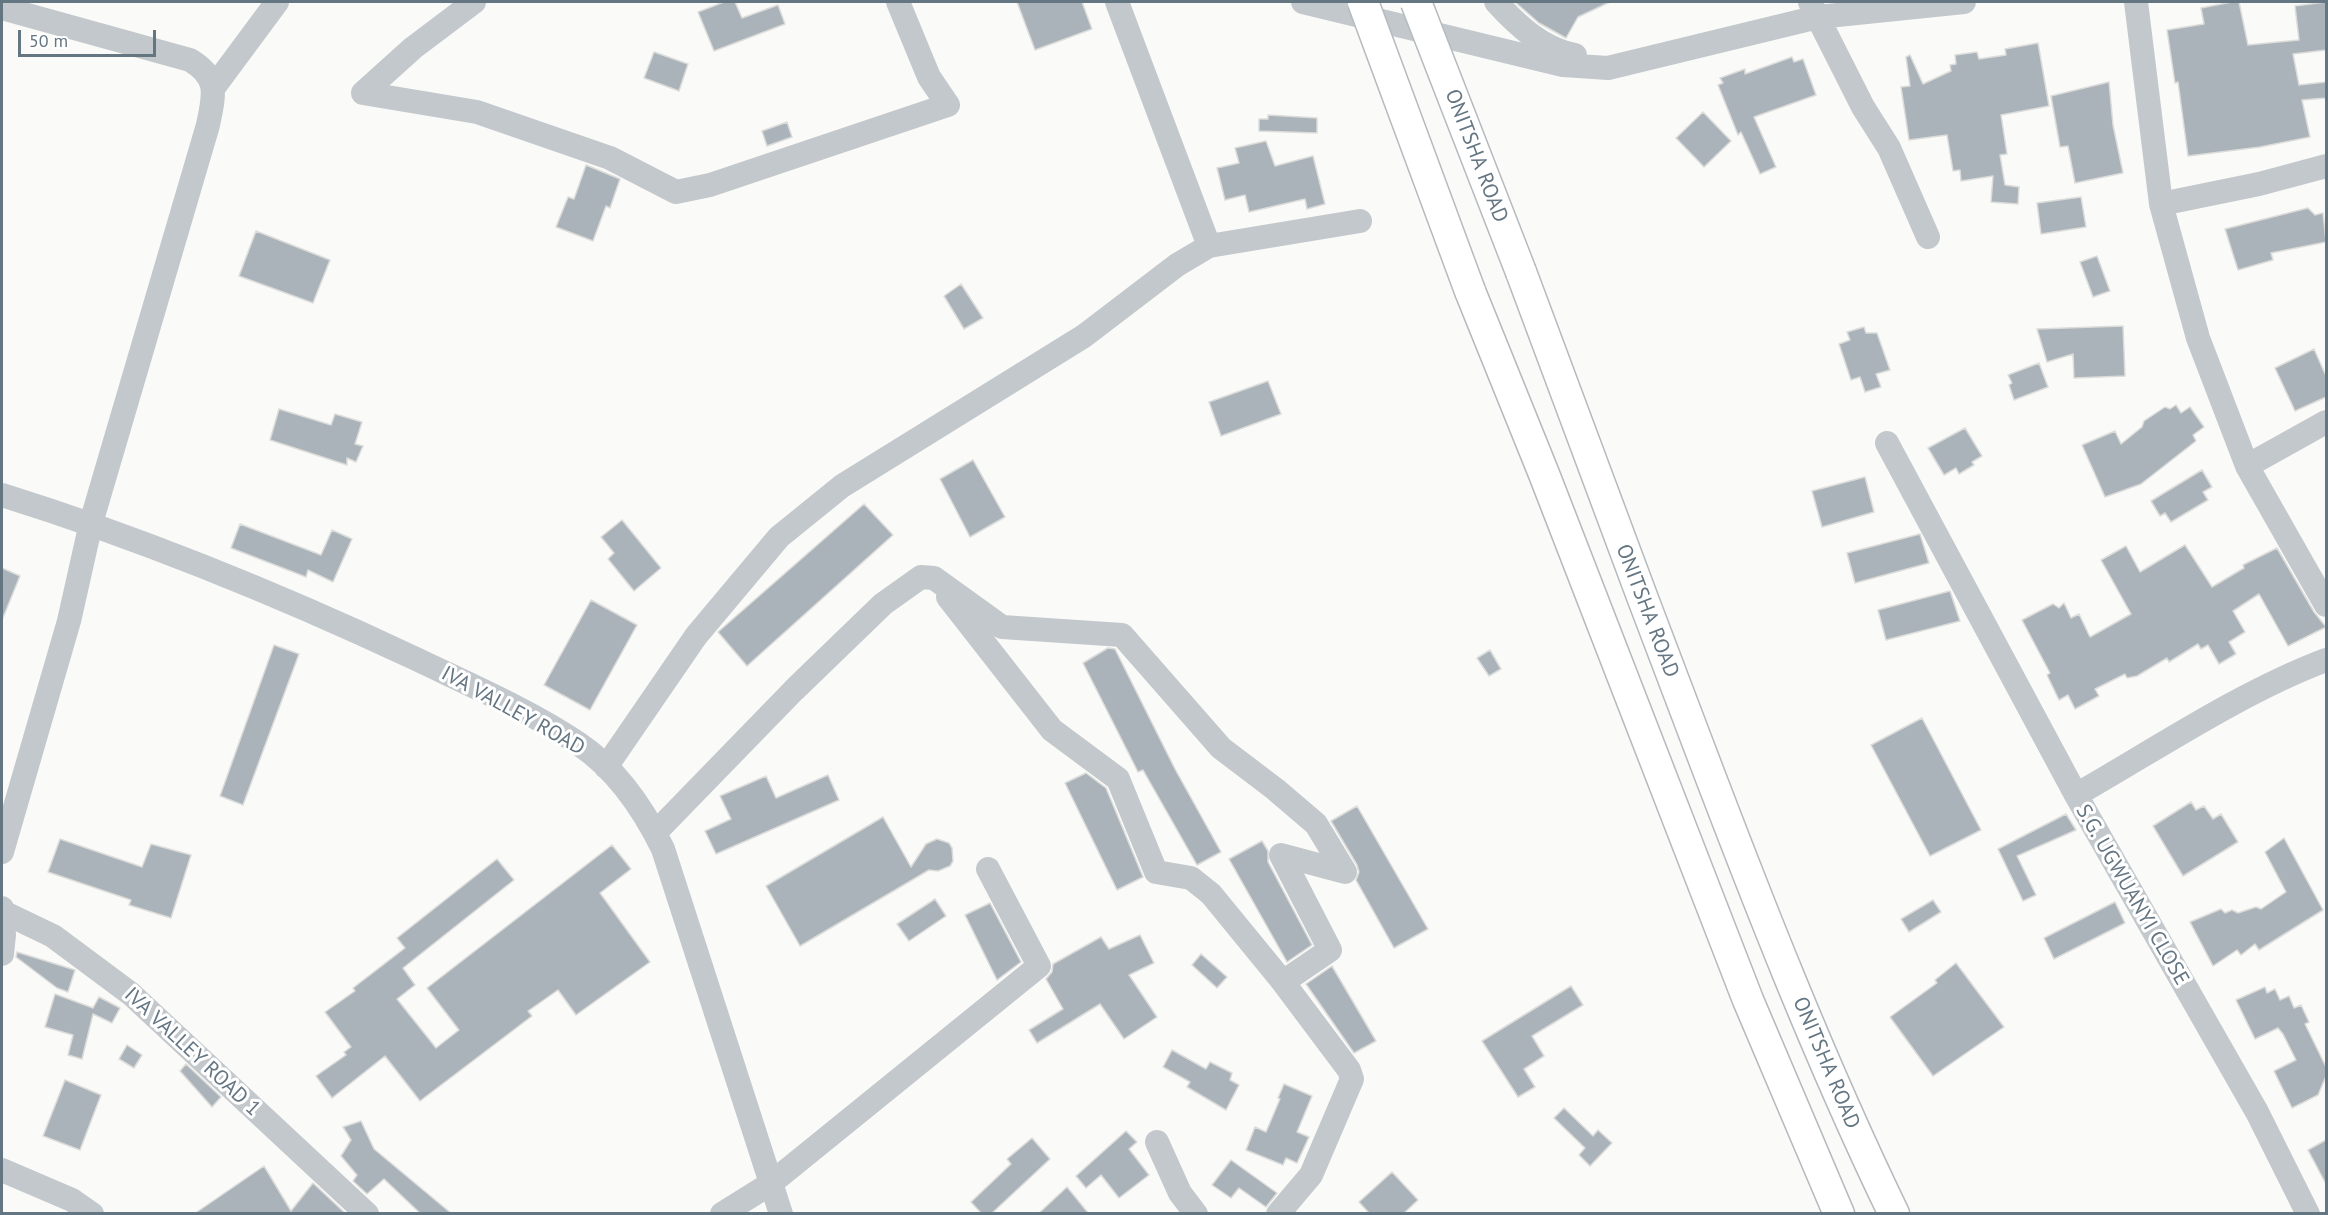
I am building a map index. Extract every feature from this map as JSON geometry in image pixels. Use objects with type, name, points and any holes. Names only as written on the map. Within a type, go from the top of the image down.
[{"type":"main road","points":[[1363,2],[1470,291],[1544,474],[1748,1000],[1839,1214]]},
{"type":"main road","name":"ONITSHA ROAD","points":[[1416,2],[1521,272],[1603,496],[1764,915],[1851,1125],[1894,1214]]},
{"type":"street","points":[[2,852],[69,621],[91,523],[208,125],[214,87],[277,2]]},
{"type":"street","points":[[474,2],[413,48],[363,93],[477,112],[610,158],[676,192],[710,185],[948,105],[929,77],[898,2]]},
{"type":"street","points":[[1117,2],[1209,246]]},
{"type":"street","points":[[1303,2],[1563,65],[1608,68],[1814,9],[1964,2]]},
{"type":"street","points":[[1496,2],[1525,31],[1547,45],[1608,68]]},
{"type":"street","points":[[2136,2],[2161,204],[2198,338],[2247,465],[2326,605]]},
{"type":"street","points":[[2,8],[190,60],[208,73],[214,87]]},
{"type":"street","points":[[1814,9],[1863,107],[1889,148],[1928,237]]},
{"type":"street","points":[[2161,204],[2259,184],[2326,166]]},
{"type":"street","points":[[606,767],[696,636],[779,537],[842,486],[1084,336],[1177,265],[1209,246],[1360,221]]},
{"type":"street","points":[[2247,465],[2326,422]]},
{"type":"street","points":[[1887,443],[2076,795]]},
{"type":"street","name":"IVA VALLEY ROAD","points":[[2,495],[91,523],[349,628],[487,693],[579,744],[606,767],[631,794],[663,849],[781,1214]]},
{"type":"street","points":[[655,833],[794,690],[883,604],[921,577],[934,578],[1002,627],[1122,635],[1221,748],[1316,824],[1345,872],[1281,855],[1330,950],[1283,982]]},
{"type":"street","points":[[934,578],[1052,730],[1118,779],[1156,872],[1191,878],[1210,894],[1283,982],[1349,1070],[1352,1079],[1311,1175],[1278,1214]]},
{"type":"street","name":"S.G. UGWUANYI CLOSE","points":[[2308,1214],[2257,1112],[2076,795],[2242,700],[2301,669],[2326,660]]},
{"type":"street","points":[[722,1214],[770,1184],[1040,966],[988,869]]},
{"type":"street","points":[[2,910],[2,954]]},
{"type":"street","name":"IVA VALLEY ROAD 1","points":[[2,910],[53,936],[131,994],[367,1214]]},
{"type":"street","points":[[1157,1142],[1180,1193],[1196,1214]]},
{"type":"street","points":[[2,1170],[72,1200],[92,1214]]},
{"type":"building","points":[[724,2],[735,2],[742,18],[778,5],[785,24],[714,51],[698,12]]},
{"type":"building","points":[[1017,2],[1082,2],[1092,29],[1035,50]]},
{"type":"building","points":[[1515,2],[1610,2],[1578,17],[1566,38],[1539,23]]},
{"type":"building","points":[[2239,2],[2248,45],[2299,40],[2295,6],[2326,2],[2326,50],[2293,54],[2299,85],[2326,82],[2326,98],[2302,100],[2310,137],[2260,147],[2188,156],[2178,82],[2175,83],[2167,30],[2204,24],[2201,8]]},
{"type":"building","points":[[2038,43],[2049,106],[2001,115],[2007,154],[2000,155],[2005,185],[2019,187],[2018,204],[1991,202],[1993,176],[1961,181],[1960,170],[1953,171],[1947,135],[1909,140],[1901,87],[1910,86],[1906,57],[1910,55],[1923,84],[1951,71],[1950,65],[1956,64],[1955,55],[1977,52],[1979,59],[2006,55],[2005,49]]},
{"type":"building","points":[[654,52],[688,64],[679,91],[644,78]]},
{"type":"building","points":[[1792,57],[1794,62],[1803,59],[1816,95],[1754,117],[1776,167],[1760,174],[1741,132],[1738,135],[1718,85],[1723,83],[1720,78],[1745,69],[1745,74]]},
{"type":"building","points":[[2109,82],[2113,125],[2123,173],[2075,183],[2068,146],[2060,147],[2051,96]]},
{"type":"building","points":[[1703,112],[1731,141],[1704,167],[1676,138]]},
{"type":"building","points":[[1268,115],[1317,118],[1317,133],[1259,131],[1259,119],[1268,119]]},
{"type":"building","points":[[787,122],[792,137],[767,146],[762,131]]},
{"type":"building","points":[[1266,141],[1275,166],[1313,156],[1325,204],[1307,209],[1305,199],[1249,212],[1245,195],[1225,200],[1217,168],[1239,163],[1235,148]]},
{"type":"building","points":[[586,165],[620,179],[610,208],[606,206],[593,241],[556,227],[568,197],[574,199]]},
{"type":"building","points":[[2081,197],[2086,227],[2041,234],[2037,203]]},
{"type":"building","points":[[2308,208],[2315,215],[2323,213],[2326,242],[2271,253],[2273,260],[2238,270],[2225,229]]},
{"type":"building","points":[[256,231],[330,260],[313,303],[239,276]]},
{"type":"building","points":[[2097,256],[2110,291],[2093,297],[2080,262]]},
{"type":"building","points":[[961,284],[983,318],[964,329],[944,296]]},
{"type":"building","points":[[2123,326],[2125,376],[2074,378],[2073,354],[2047,362],[2037,329]]},
{"type":"building","points":[[1864,327],[1866,333],[1877,333],[1890,370],[1876,374],[1881,387],[1865,392],[1860,377],[1851,380],[1839,344],[1850,340],[1847,332]]},
{"type":"building","points":[[2314,349],[2326,376],[2326,397],[2295,411],[2275,368]]},
{"type":"building","points":[[2039,363],[2048,387],[2014,400],[2009,385],[2012,383],[2008,375]]},
{"type":"building","points":[[1268,381],[1281,414],[1221,436],[1209,402]]},
{"type":"building","points":[[2176,405],[2181,413],[2190,407],[2204,427],[2193,435],[2196,441],[2141,484],[2105,497],[2082,445],[2115,431],[2121,444],[2142,427],[2144,421],[2165,407],[2170,409]]},
{"type":"building","points":[[279,409],[331,425],[335,414],[362,422],[355,444],[363,446],[356,462],[347,458],[347,465],[270,440]]},
{"type":"building","points":[[1965,428],[1982,456],[1972,462],[1974,465],[1959,474],[1956,468],[1944,475],[1928,448]]},
{"type":"building","points":[[973,460],[1005,517],[970,537],[940,479]]},
{"type":"building","points":[[2202,470],[2212,487],[2203,492],[2208,500],[2171,522],[2165,513],[2160,516],[2151,501]]},
{"type":"building","points":[[1865,477],[1874,512],[1822,527],[1812,491]]},
{"type":"building","points":[[864,504],[893,535],[747,666],[718,632]]},
{"type":"building","points":[[622,520],[661,568],[634,591],[608,559],[614,553],[601,537]]},
{"type":"building","points":[[240,524],[321,555],[332,530],[352,539],[333,582],[308,570],[306,577],[231,548]]},
{"type":"building","points":[[1920,534],[1929,563],[1855,583],[1847,553]]},
{"type":"building","points":[[2185,545],[2212,587],[2244,568],[2243,565],[2277,548],[2314,612],[2326,627],[2288,646],[2259,594],[2233,611],[2245,632],[2229,642],[2236,654],[2219,664],[2208,645],[2201,649],[2198,644],[2169,662],[2167,658],[2137,676],[2127,678],[2125,674],[2095,689],[2099,696],[2075,709],[2068,695],[2059,700],[2047,675],[2050,673],[2022,620],[2053,604],[2059,608],[2064,603],[2071,618],[2079,614],[2090,637],[2131,614],[2101,560],[2126,546],[2140,572]]},
{"type":"building","points":[[2,568],[20,576],[2,620]]},
{"type":"building","points":[[1950,591],[1960,621],[1886,640],[1878,610]]},
{"type":"building","points":[[591,600],[637,625],[590,710],[544,685]]},
{"type":"building","points":[[274,645],[299,654],[243,805],[220,796]]},
{"type":"building","points":[[1108,648],[1115,649],[1175,769],[1221,852],[1197,865],[1143,770],[1138,772],[1083,663]]},
{"type":"building","points":[[1490,650],[1501,669],[1489,676],[1477,658]]},
{"type":"building","points":[[1922,718],[1981,830],[1930,856],[1871,745]]},
{"type":"building","points":[[1086,773],[1106,788],[1143,877],[1117,890],[1065,783]]},
{"type":"building","points":[[828,775],[839,800],[716,854],[705,831],[731,819],[720,796],[766,776],[776,798]]},
{"type":"building","points":[[2191,802],[2196,810],[2204,806],[2213,819],[2221,814],[2238,842],[2183,876],[2153,826]]},
{"type":"building","points":[[1357,806],[1428,929],[1394,948],[1356,880],[1359,872],[1357,865],[1331,821]]},
{"type":"building","points":[[2066,814],[2076,830],[2017,856],[2036,895],[2023,901],[1998,849]]},
{"type":"building","points":[[883,817],[911,867],[926,844],[937,839],[949,843],[952,848],[953,861],[950,866],[938,871],[929,870],[800,946],[766,886]]},
{"type":"building","points":[[2284,838],[2323,910],[2259,950],[2255,944],[2241,955],[2237,950],[2213,966],[2190,922],[2221,909],[2225,913],[2232,910],[2238,913],[2256,907],[2261,909],[2286,892],[2265,852]]},
{"type":"building","points":[[60,839],[142,867],[151,844],[191,855],[171,918],[129,905],[131,900],[48,872]]},
{"type":"building","points":[[1262,841],[1268,851],[1268,862],[1312,945],[1287,962],[1229,859]]},
{"type":"building","points":[[612,845],[631,869],[600,893],[650,962],[576,1015],[558,990],[528,1011],[532,1016],[420,1101],[385,1056],[332,1098],[316,1076],[346,1055],[344,1052],[351,1047],[325,1012],[355,991],[353,988],[405,948],[397,938],[497,859],[514,880],[403,968],[415,985],[397,999],[436,1048],[459,1030],[427,988]]},
{"type":"building","points":[[935,899],[946,916],[909,941],[897,924]]},
{"type":"building","points":[[1933,900],[1941,912],[1909,932],[1901,919]]},
{"type":"building","points":[[2115,902],[2125,923],[2054,959],[2044,938]]},
{"type":"building","points":[[990,903],[1021,962],[997,980],[965,915]]},
{"type":"building","points":[[1140,935],[1154,963],[1129,975],[1157,1017],[1124,1039],[1100,1004],[1037,1043],[1029,1030],[1063,1009],[1046,979],[1052,972],[1053,964],[1101,937],[1109,949]]},
{"type":"building","points":[[17,952],[75,970],[68,992],[57,988],[16,957]]},
{"type":"building","points":[[1201,954],[1227,977],[1217,988],[1192,965]]},
{"type":"building","points":[[1956,963],[2004,1027],[1933,1076],[1890,1017],[1937,983],[1935,980]]},
{"type":"building","points":[[1332,966],[1376,1041],[1354,1053],[1306,984]]},
{"type":"building","points":[[1571,986],[1583,1005],[1532,1036],[1544,1056],[1524,1069],[1535,1087],[1518,1097],[1482,1041]]},
{"type":"building","points":[[2265,987],[2267,993],[2275,989],[2280,1000],[2289,996],[2294,1008],[2301,1005],[2309,1022],[2305,1024],[2326,1067],[2326,1076],[2318,1095],[2292,1108],[2274,1071],[2296,1060],[2283,1034],[2278,1028],[2255,1039],[2236,1000]]},
{"type":"building","points":[[55,994],[93,1008],[99,997],[120,1008],[112,1023],[93,1014],[82,1059],[68,1055],[73,1035],[45,1027]]},
{"type":"building","points":[[127,1045],[142,1055],[134,1068],[119,1059]]},
{"type":"building","points":[[1172,1050],[1206,1069],[1210,1062],[1232,1073],[1230,1080],[1239,1085],[1226,1110],[1187,1087],[1190,1082],[1163,1067]]},
{"type":"building","points":[[186,1064],[221,1097],[212,1107],[180,1071]]},
{"type":"building","points":[[65,1080],[101,1095],[80,1150],[43,1136]]},
{"type":"building","points":[[1284,1084],[1312,1096],[1297,1132],[1309,1137],[1297,1163],[1286,1158],[1283,1165],[1246,1150],[1255,1127],[1266,1132]]},
{"type":"building","points":[[1564,1108],[1593,1136],[1598,1130],[1612,1143],[1590,1166],[1579,1155],[1585,1148],[1554,1118]]},
{"type":"building","points":[[361,1121],[374,1149],[452,1214],[421,1214],[384,1179],[367,1194],[353,1181],[357,1175],[341,1156],[351,1140],[343,1127]]},
{"type":"building","points":[[1126,1131],[1137,1142],[1129,1149],[1149,1175],[1119,1198],[1101,1175],[1086,1188],[1076,1176]]},
{"type":"building","points":[[1032,1138],[1050,1159],[991,1214],[982,1214],[971,1202],[1011,1164],[1007,1159]]},
{"type":"building","points":[[2326,1140],[2326,1184],[2308,1150]]},
{"type":"building","points":[[1231,1160],[1277,1193],[1266,1207],[1239,1188],[1231,1198],[1212,1185]]},
{"type":"building","points":[[264,1166],[291,1211],[313,1183],[346,1214],[194,1214]]},
{"type":"building","points":[[1392,1172],[1418,1200],[1403,1214],[1370,1214],[1359,1202]]},
{"type":"building","points":[[1067,1187],[1089,1214],[1038,1214]]}]
